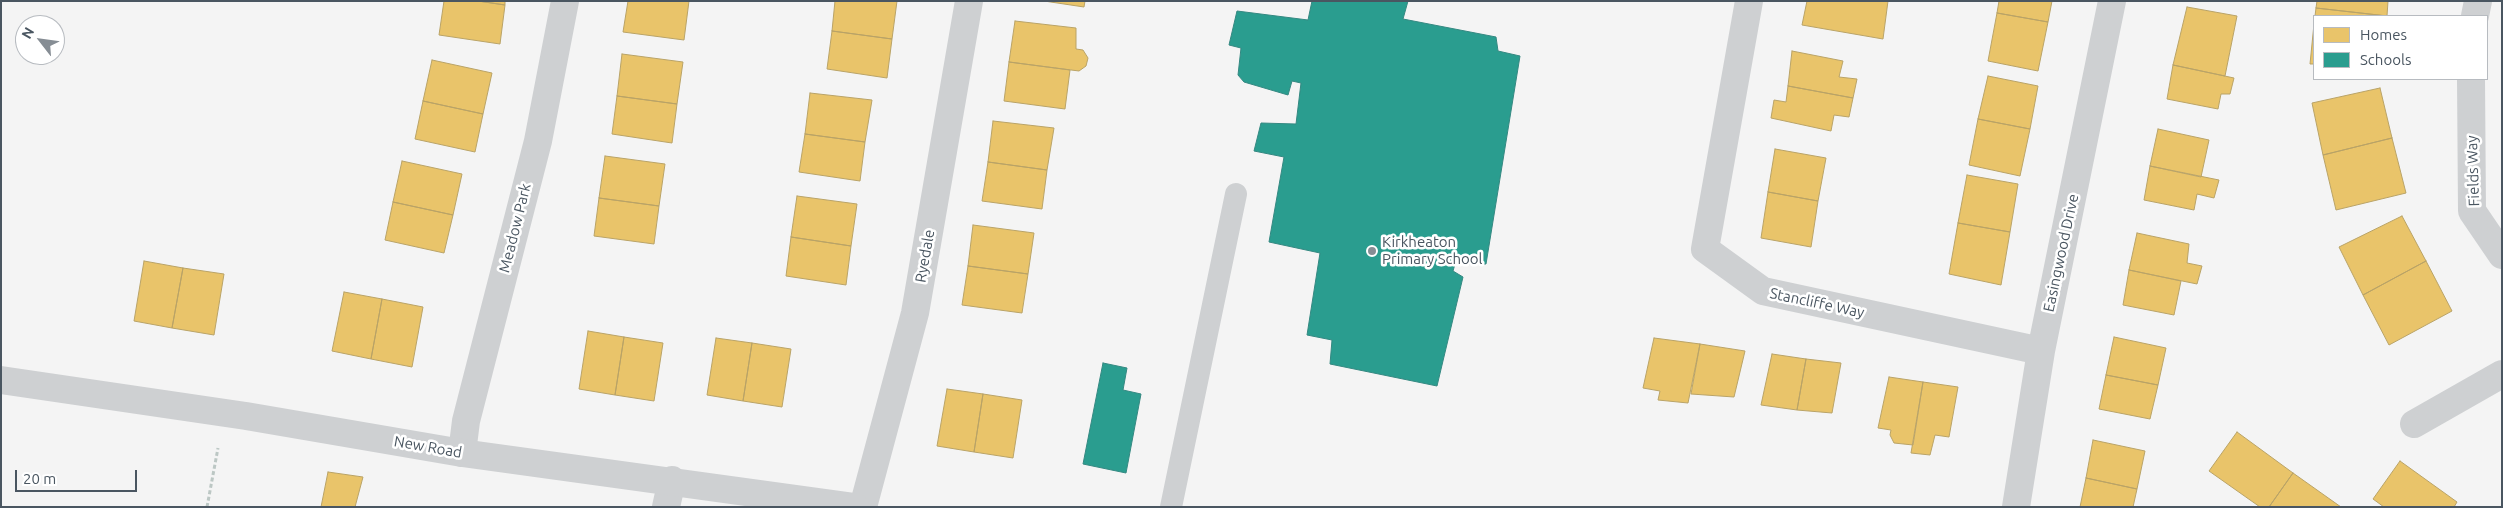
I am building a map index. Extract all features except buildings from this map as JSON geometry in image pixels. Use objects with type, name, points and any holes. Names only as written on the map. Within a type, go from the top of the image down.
[{"type":"street","name":"Meadow Park","points":[[462,453],[466,421],[538,142],[565,1]]},
{"type":"street","name":"Ryedale","points":[[863,507],[915,313],[969,1]]},
{"type":"street","name":"Stancliffe Way","points":[[1749,1],[1705,249],[1763,291],[2041,351]]},
{"type":"street","name":"Easingwood Drive","points":[[2016,507],[2041,351],[2112,1]]},
{"type":"street","points":[[2475,15],[2478,1]]},
{"type":"street","name":"Fields Way","points":[[2471,80],[2472,211],[2502,255]]},
{"type":"street","points":[[2414,424],[2502,374]]},
{"type":"street","name":"New Road","points":[[1,380],[224,413],[462,453],[672,480],[855,507]]},
{"type":"street","points":[[666,507],[672,480]]},
{"type":"lane","points":[[1172,507],[1236,194]]},
{"type":"path","points":[[207,507],[224,413]]},
{"type":"place","name":"Kirkheaton Primary School","points":[[1372,251]]}]
